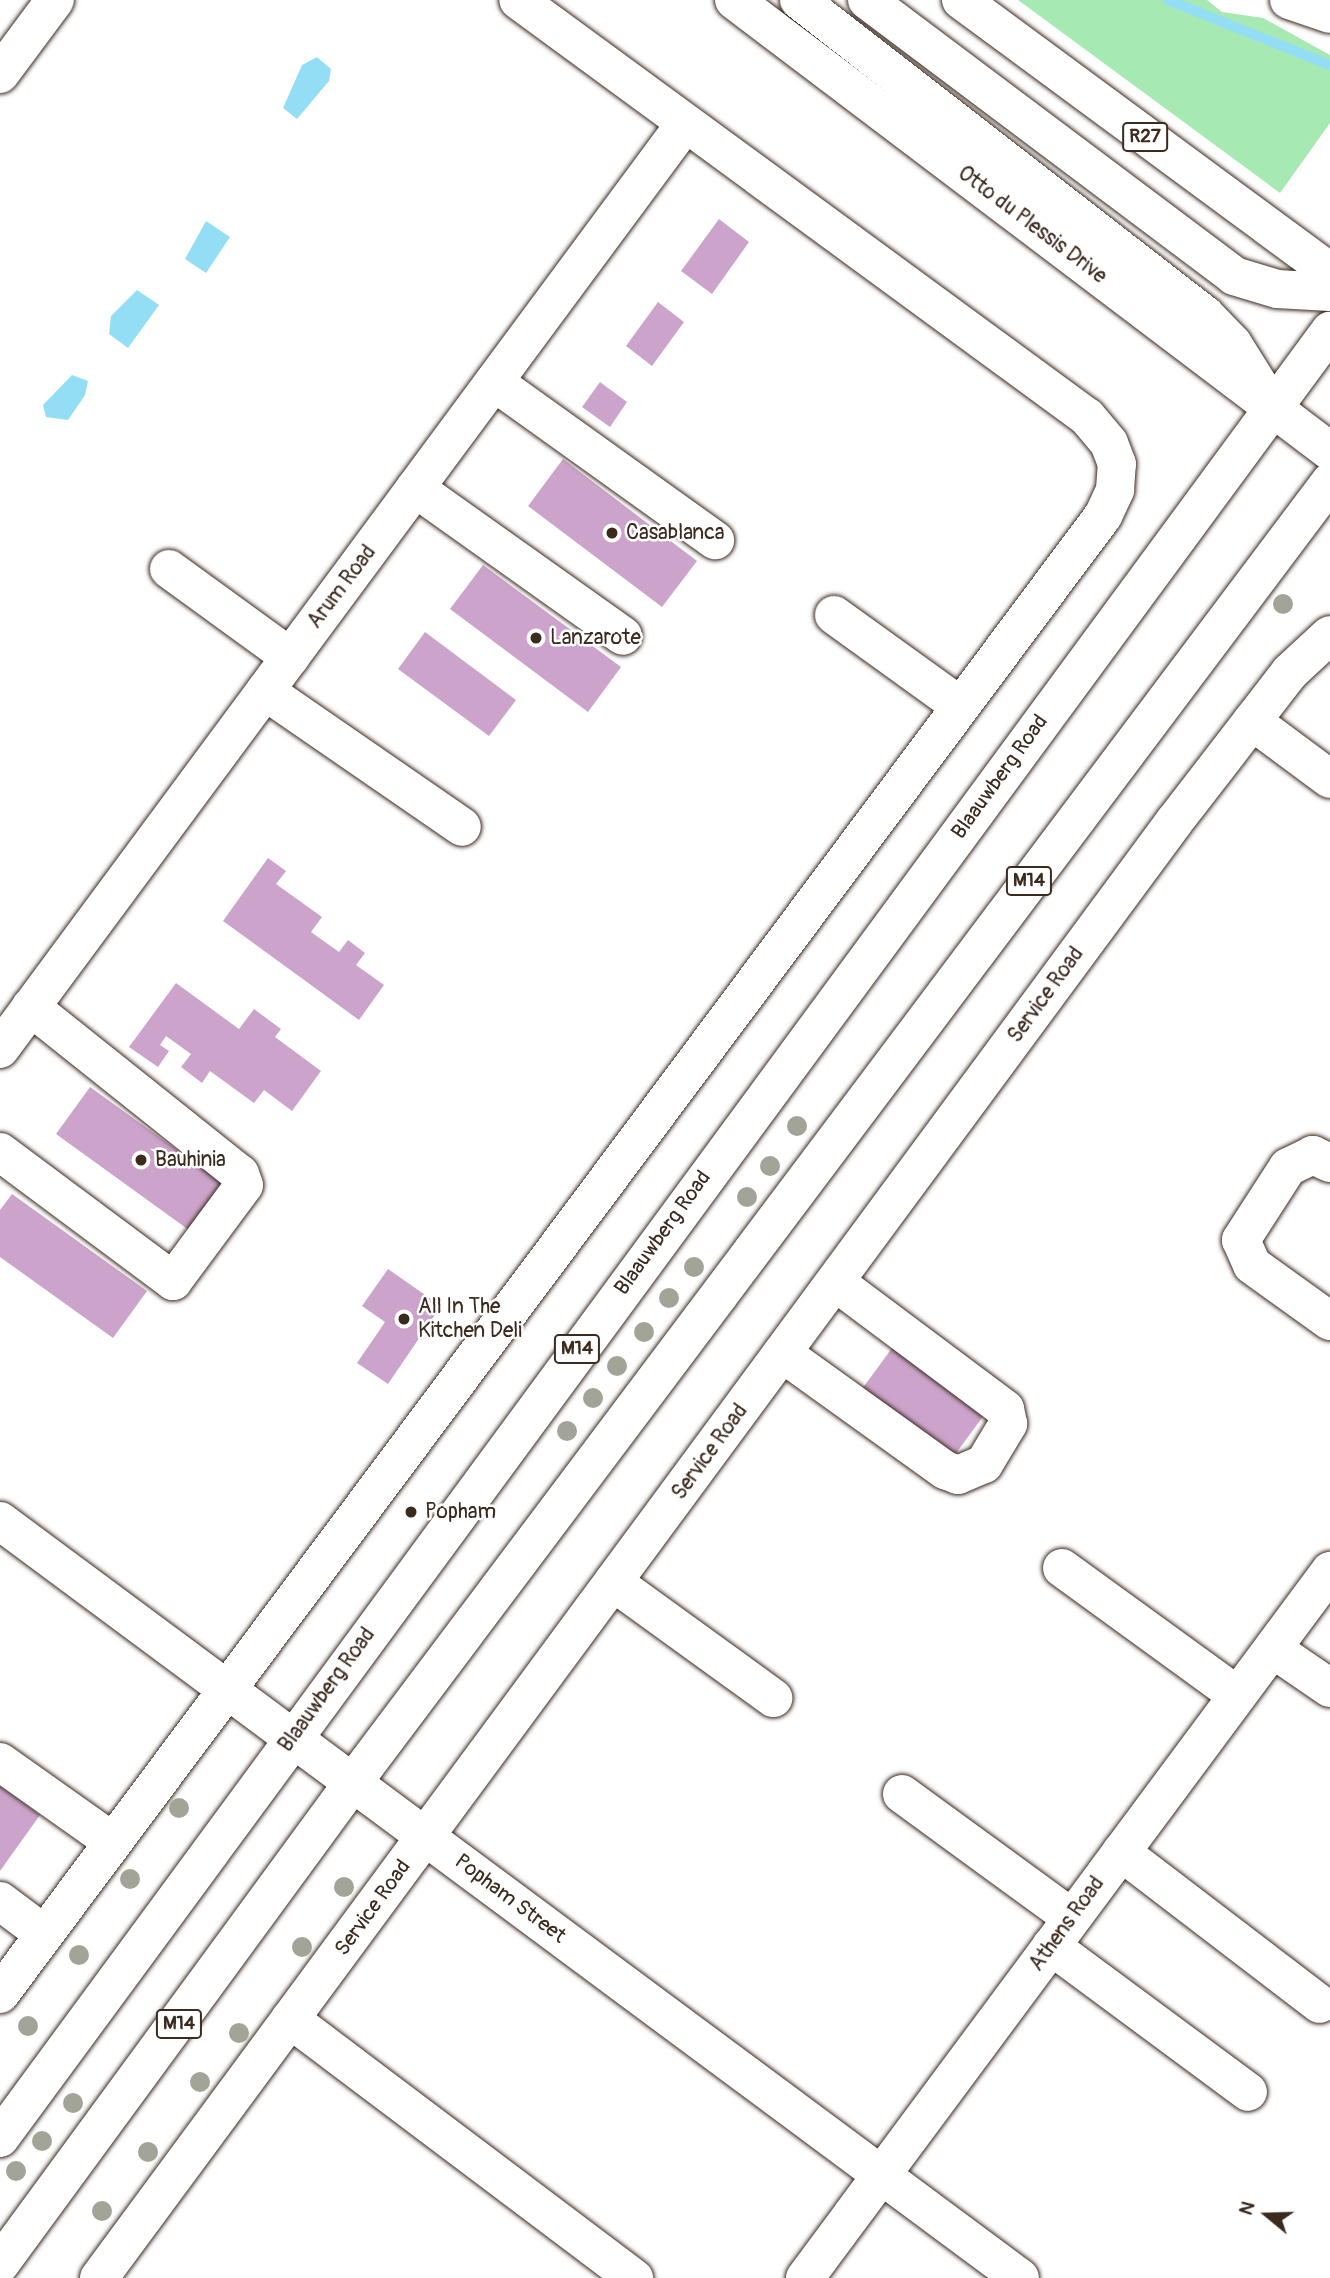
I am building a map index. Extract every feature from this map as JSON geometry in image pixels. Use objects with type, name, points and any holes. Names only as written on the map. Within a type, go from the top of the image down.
[{"type":"street","points":[[0,74],[55,0]]},
{"type":"street","points":[[0,1994],[1102,516],[1115,489],[1116,464],[1109,443],[1087,417],[684,125],[518,0]]},
{"type":"street","name":"Otto du Plessis Drive","points":[[734,0],[1330,451]]},
{"type":"street","points":[[799,0],[1205,315],[1233,344],[1273,408]]},
{"type":"street","points":[[867,0],[1234,276],[1277,289],[1330,292]]},
{"type":"street","name":"R27","points":[[961,0],[1330,272]]},
{"type":"street","points":[[1289,0],[1330,14]]},
{"type":"street","name":"Arum Road","points":[[0,1049],[684,125]]},
{"type":"street","name":"Blaauwberg Road","points":[[0,2138],[292,1737],[1330,331]]},
{"type":"street","points":[[494,382],[543,422],[715,540]]},
{"type":"street","name":"M14","points":[[0,2264],[354,1781],[1330,482]]},
{"type":"street","points":[[415,488],[623,636]]},
{"type":"street","points":[[169,569],[290,657]]},
{"type":"street","points":[[834,615],[960,706]]},
{"type":"street","name":"Service Road","points":[[99,2278],[1252,721],[1311,648],[1330,635]]},
{"type":"street","points":[[265,691],[462,827]]},
{"type":"street","points":[[1252,721],[1330,779]]},
{"type":"street","points":[[0,1152],[173,1281],[244,1185],[240,1174],[31,1007]]},
{"type":"street","points":[[1330,1163],[1313,1155],[1288,1167],[1241,1240],[1252,1265],[1330,1321]]},
{"type":"street","points":[[782,1353],[945,1470],[965,1474],[984,1464],[1008,1424],[1001,1404],[835,1282]]},
{"type":"street","name":"Popham Street","points":[[0,1521],[354,1781],[1020,2278]]},
{"type":"street","points":[[1062,1568],[1237,1695]]},
{"type":"street","name":"Athens Road","points":[[805,2278],[1330,1571]]},
{"type":"street","points":[[613,1582],[773,1698]]},
{"type":"street","points":[[1273,1649],[1330,1688]]},
{"type":"street","points":[[0,1762],[113,1842]]},
{"type":"street","points":[[902,1794],[1248,2092]]},
{"type":"street","points":[[1121,1852],[1320,2004]]},
{"type":"street","points":[[0,1901],[44,1934]]},
{"type":"street","points":[[290,2019],[634,2278]]},
{"type":"green space","points":[[1018,0],[1207,0],[1222,12],[1263,18],[1330,55],[1330,123],[1280,193]]},
{"type":"water","points":[[317,57],[331,69],[329,81],[297,119],[283,108],[302,65]]},
{"type":"water","points":[[206,221],[230,237],[206,273],[185,259]]},
{"type":"water","points":[[137,290],[159,305],[128,348],[109,334],[111,316]]},
{"type":"water","points":[[72,375],[88,381],[85,395],[68,420],[46,417],[43,405]]},
{"type":"building","points":[[719,219],[749,242],[712,294],[681,271]]},
{"type":"building","points":[[658,302],[684,322],[652,366],[626,346]]},
{"type":"building","points":[[600,382],[627,402],[610,427],[582,407]]},
{"type":"building","name":"Casablanca","points":[[563,459],[697,561],[662,607],[528,506]]},
{"type":"building","name":"Lanzarote","points":[[483,565],[621,667],[588,712],[450,609]]},
{"type":"building","points":[[425,632],[516,700],[489,736],[398,669]]},
{"type":"building","points":[[268,858],[286,871],[276,884],[322,917],[311,932],[339,952],[348,940],[365,953],[356,965],[384,985],[359,1020],[223,921]]},
{"type":"building","points":[[176,983],[239,1029],[254,1009],[281,1029],[275,1037],[321,1071],[292,1111],[264,1090],[254,1103],[210,1071],[202,1083],[181,1067],[191,1054],[166,1036],[160,1045],[169,1051],[158,1067],[129,1047]]},
{"type":"building","name":"Bauhinia","points":[[90,1087],[227,1186],[193,1233],[56,1134]]},
{"type":"building","points":[[12,1194],[147,1291],[113,1338],[0,1257],[0,1210]]},
{"type":"building","points":[[388,1269],[441,1306],[388,1384],[357,1363],[385,1322],[362,1306]]},
{"type":"building","points":[[895,1344],[987,1411],[954,1456],[862,1389]]},
{"type":"building","points":[[0,1786],[40,1815],[0,1871]]},
{"type":"waterway","points":[[1168,0],[1330,65]]},
{"type":"place","name":"Casablanca","points":[[612,533]]},
{"type":"place","name":"Lanzarote","points":[[536,638]]},
{"type":"place","name":"Bauhinia","points":[[141,1160]]},
{"type":"place","name":"All In The Kitchen Deli","points":[[404,1319]]},
{"type":"place","name":"Popham","points":[[411,1512]]}]
